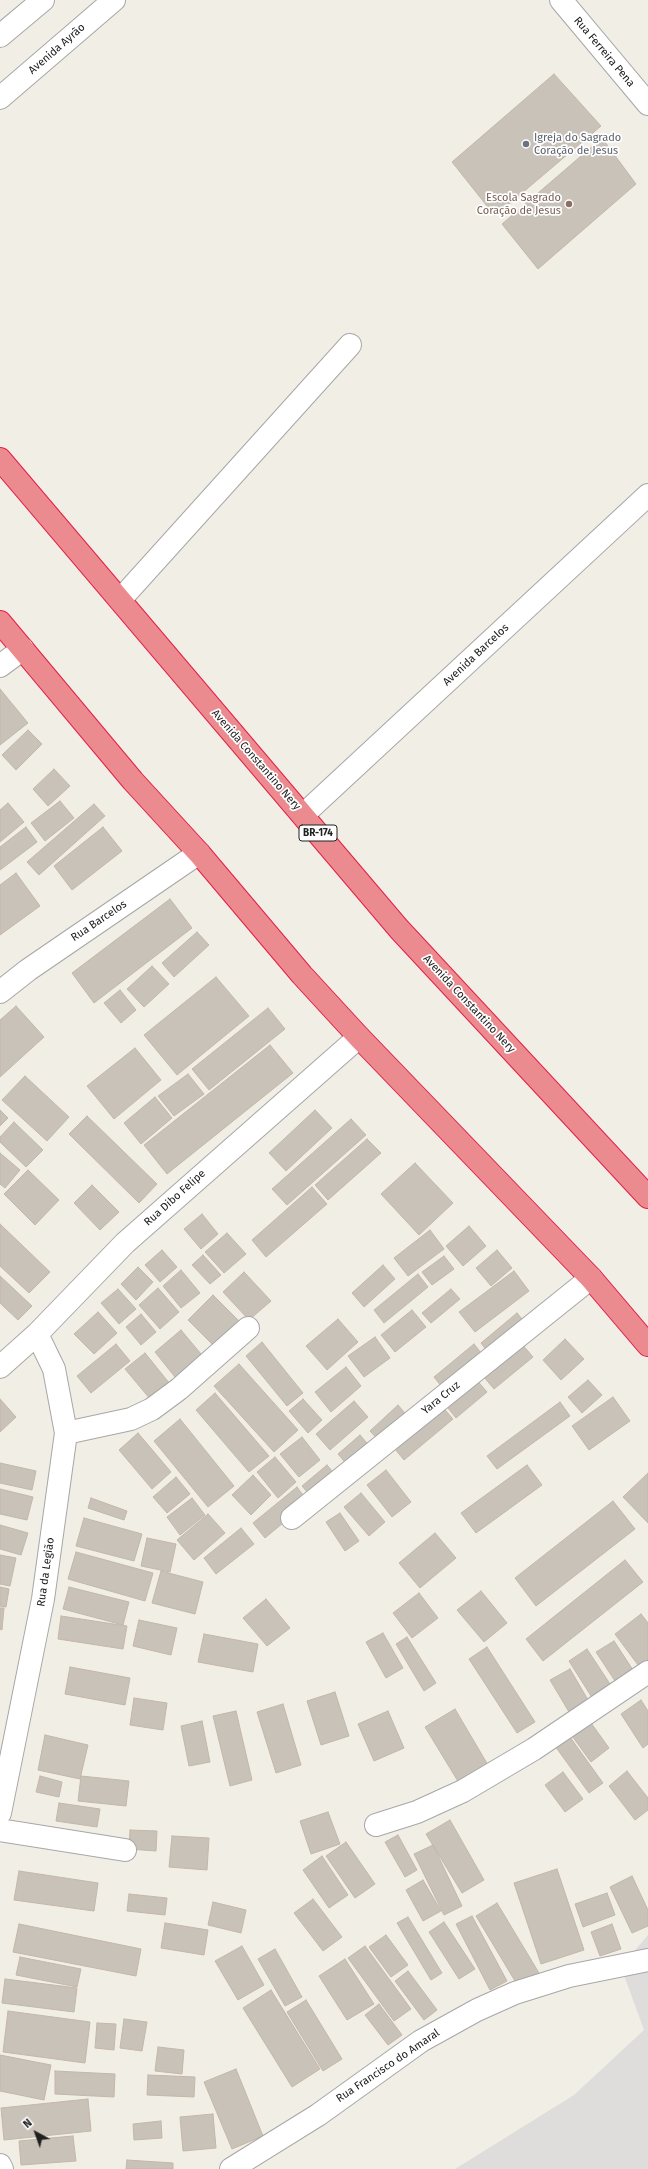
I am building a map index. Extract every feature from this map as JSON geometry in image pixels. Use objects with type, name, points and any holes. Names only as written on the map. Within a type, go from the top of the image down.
[{"type":"highway","name":"Avenida Constantino Nery","points":[[0,459],[7,476],[120,600],[399,929],[648,1197]]},
{"type":"highway","points":[[0,622],[133,781],[199,853],[302,975],[359,1037],[591,1278],[648,1345]]},
{"type":"street","points":[[0,36],[43,0]]},
{"type":"street","name":"Avenida Ayrão","points":[[0,98],[114,0]]},
{"type":"street","name":"Rua Ferreira Pena","points":[[560,0],[648,104]]},
{"type":"street","points":[[120,600],[350,345]]},
{"type":"street","name":"Avenida Barcelos","points":[[303,815],[648,495]]},
{"type":"street","points":[[0,666],[23,649]]},
{"type":"street","name":"Rua Barcelos","points":[[0,992],[28,970],[199,853]]},
{"type":"street","name":"Rua Dibo Felipe","points":[[0,1367],[37,1334],[125,1243],[359,1037]]},
{"type":"street","name":"Yara Cruz","points":[[292,1518],[591,1278]]},
{"type":"street","points":[[66,1432],[131,1419],[152,1409],[179,1389],[248,1328]]},
{"type":"street","name":"Rua da Legião","points":[[0,1813],[43,1599],[66,1432],[54,1369],[37,1334]]},
{"type":"street","points":[[376,1825],[417,1812],[463,1791],[534,1749],[648,1672]]},
{"type":"street","points":[[0,1830],[125,1850]]},
{"type":"street","name":"Rua Francisco do Amaral","points":[[231,2169],[318,2115],[421,2042],[476,2010],[515,1993],[569,1976],[648,1960]]},
{"type":"street","points":[[0,2165],[2,2169]]},
{"type":"shaded area","points":[[648,1935],[648,2169],[455,2169],[574,2095],[644,2030],[621,1967]]},
{"type":"building","name":"Igreja do Sagrado Coração de Jesus","points":[[554,74],[601,126],[495,216],[452,162]]},
{"type":"building","name":"Escola Sagrado Coração de Jesus","points":[[602,138],[636,184],[538,269],[502,224]]},
{"type":"building","points":[[0,689],[28,723],[0,745]]},
{"type":"building","points":[[28,730],[42,744],[16,770],[2,755]]},
{"type":"building","points":[[54,769],[70,786],[48,806],[33,789]]},
{"type":"building","points":[[60,801],[74,818],[45,841],[31,823]]},
{"type":"building","points":[[8,803],[24,822],[0,842],[0,810]]},
{"type":"building","points":[[94,804],[105,816],[39,875],[27,862]]},
{"type":"building","points":[[26,827],[37,842],[0,870],[0,847]]},
{"type":"building","points":[[103,827],[122,851],[72,890],[54,866]]},
{"type":"building","points":[[16,873],[40,906],[0,935],[0,885]]},
{"type":"building","points":[[170,899],[192,928],[94,1003],[72,973]]},
{"type":"building","points":[[197,932],[209,945],[174,977],[162,963]]},
{"type":"building","points":[[152,966],[169,984],[144,1007],[127,989]]},
{"type":"building","points":[[216,977],[249,1016],[177,1075],[144,1035]]},
{"type":"building","points":[[120,990],[136,1010],[121,1023],[104,1003]]},
{"type":"building","points":[[16,1006],[44,1037],[0,1077],[0,1020]]},
{"type":"building","points":[[268,1008],[285,1029],[209,1090],[192,1069]]},
{"type":"building","points":[[270,1045],[293,1073],[167,1174],[144,1145]]},
{"type":"building","points":[[135,1048],[161,1080],[114,1119],[87,1086]]},
{"type":"building","points":[[188,1074],[204,1094],[174,1116],[158,1096]]},
{"type":"building","points":[[25,1076],[69,1117],[47,1141],[2,1100]]},
{"type":"building","points":[[155,1097],[172,1118],[141,1144],[124,1123]]},
{"type":"building","points":[[0,1110],[8,1118],[0,1126]]},
{"type":"building","points":[[315,1110],[332,1128],[286,1171],[269,1153]]},
{"type":"building","points":[[87,1116],[157,1184],[139,1203],[69,1134]]},
{"type":"building","points":[[351,1119],[366,1135],[287,1205],[272,1189]]},
{"type":"building","points":[[14,1122],[43,1150],[26,1167],[0,1142],[0,1137]]},
{"type":"building","points":[[367,1139],[381,1153],[328,1200],[315,1185]]},
{"type":"building","points":[[0,1153],[20,1170],[5,1188],[0,1184]]},
{"type":"building","points":[[415,1163],[453,1203],[419,1235],[381,1194]]},
{"type":"building","points":[[28,1170],[59,1200],[35,1225],[4,1194]]},
{"type":"building","points":[[92,1185],[119,1212],[100,1230],[74,1203]]},
{"type":"building","points":[[312,1187],[327,1204],[266,1257],[252,1240]]},
{"type":"building","points":[[202,1214],[218,1234],[201,1249],[184,1229]]},
{"type":"building","points":[[0,1224],[50,1272],[29,1293],[0,1266]]},
{"type":"building","points":[[469,1226],[486,1246],[463,1266],[446,1246]]},
{"type":"building","points":[[430,1230],[444,1249],[408,1276],[394,1258]]},
{"type":"building","points":[[227,1233],[246,1254],[224,1273],[205,1252]]},
{"type":"building","points":[[162,1250],[177,1267],[160,1282],[145,1265]]},
{"type":"building","points":[[497,1250],[512,1268],[491,1286],[476,1268]]},
{"type":"building","points":[[203,1255],[221,1275],[210,1284],[192,1265]]},
{"type":"building","points":[[444,1256],[454,1269],[432,1285],[422,1272]]},
{"type":"building","points":[[383,1265],[395,1279],[364,1307],[352,1293]]},
{"type":"building","points":[[138,1267],[153,1282],[136,1300],[121,1284]]},
{"type":"building","points":[[181,1270],[200,1293],[181,1308],[163,1286]]},
{"type":"building","points":[[514,1271],[529,1291],[475,1332],[459,1312]]},
{"type":"building","points":[[244,1272],[271,1301],[249,1320],[223,1292]]},
{"type":"building","points":[[418,1274],[428,1287],[384,1323],[374,1310]]},
{"type":"building","points":[[0,1276],[32,1306],[18,1320],[0,1303]]},
{"type":"building","points":[[158,1288],[179,1312],[160,1329],[139,1305]]},
{"type":"building","points":[[118,1289],[136,1309],[119,1324],[101,1303]]},
{"type":"building","points":[[451,1289],[460,1299],[431,1323],[422,1313]]},
{"type":"building","points":[[213,1295],[239,1321],[214,1346],[188,1320]]},
{"type":"building","points":[[412,1310],[426,1327],[395,1352],[381,1335]]},
{"type":"building","points":[[98,1312],[117,1333],[94,1354],[74,1334]]},
{"type":"building","points":[[517,1313],[528,1326],[491,1356],[481,1343]]},
{"type":"building","points":[[141,1314],[156,1332],[141,1345],[126,1327]]},
{"type":"building","points":[[338,1319],[358,1342],[327,1370],[306,1346]]},
{"type":"building","points":[[181,1330],[206,1360],[179,1382],[155,1352]]},
{"type":"building","points":[[375,1337],[390,1358],[364,1377],[348,1356]]},
{"type":"building","points":[[565,1339],[584,1359],[561,1380],[543,1360]]},
{"type":"building","points":[[262,1342],[303,1393],[287,1406],[246,1356]]},
{"type":"building","points":[[521,1343],[533,1357],[494,1389],[483,1376]]},
{"type":"building","points":[[116,1344],[130,1361],[91,1393],[77,1376]]},
{"type":"building","points":[[474,1344],[485,1358],[445,1391],[434,1377]]},
{"type":"building","points":[[145,1353],[170,1384],[151,1400],[125,1369]]},
{"type":"building","points":[[239,1364],[298,1430],[274,1452],[214,1386]]},
{"type":"building","points":[[346,1367],[361,1386],[331,1412],[315,1392]]},
{"type":"building","points":[[475,1378],[487,1392],[456,1418],[444,1403]]},
{"type":"building","points":[[588,1380],[602,1395],[582,1413],[568,1397]]},
{"type":"building","points":[[215,1393],[269,1456],[249,1472],[196,1410]]},
{"type":"building","points":[[613,1397],[630,1421],[589,1450],[572,1426]]},
{"type":"building","points":[[0,1399],[16,1417],[0,1432]]},
{"type":"building","points":[[303,1399],[322,1420],[308,1433],[289,1411]]},
{"type":"building","points":[[354,1401],[368,1417],[330,1450],[316,1434]]},
{"type":"building","points":[[560,1402],[570,1416],[497,1469],[487,1456]]},
{"type":"building","points":[[439,1403],[453,1419],[404,1460],[390,1443]]},
{"type":"building","points":[[398,1405],[409,1418],[381,1443],[370,1431]]},
{"type":"building","points":[[180,1419],[234,1486],[208,1507],[154,1441]]},
{"type":"building","points":[[138,1433],[171,1472],[152,1489],[119,1450]]},
{"type":"building","points":[[360,1435],[372,1449],[350,1468],[338,1454]]},
{"type":"building","points":[[302,1437],[320,1460],[299,1477],[280,1454]]},
{"type":"building","points":[[275,1457],[296,1482],[278,1498],[257,1472]]},
{"type":"building","points":[[0,1463],[36,1471],[32,1490],[0,1483]]},
{"type":"building","points":[[327,1465],[338,1478],[313,1499],[302,1486]]},
{"type":"building","points":[[527,1465],[542,1485],[476,1533],[461,1513]]},
{"type":"building","points":[[386,1470],[411,1502],[392,1517],[367,1485]]},
{"type":"building","points":[[648,1473],[648,1523],[623,1497]]},
{"type":"building","points":[[253,1475],[271,1495],[251,1515],[232,1495]]},
{"type":"building","points":[[176,1477],[190,1494],[167,1513],[153,1497]]},
{"type":"building","points":[[297,1487],[308,1502],[265,1538],[253,1523]]},
{"type":"building","points":[[0,1489],[33,1497],[27,1520],[0,1514]]},
{"type":"building","points":[[361,1493],[385,1522],[369,1536],[344,1507]]},
{"type":"building","points":[[91,1498],[127,1511],[124,1520],[88,1508]]},
{"type":"building","points":[[192,1498],[205,1515],[180,1535],[167,1517]]},
{"type":"building","points":[[613,1501],[635,1529],[536,1606],[515,1578]]},
{"type":"building","points":[[340,1513],[359,1541],[345,1551],[326,1522]]},
{"type":"building","points":[[208,1514],[225,1533],[194,1560],[177,1540]]},
{"type":"building","points":[[84,1518],[142,1534],[134,1561],[76,1546]]},
{"type":"building","points":[[0,1525],[28,1533],[21,1555],[0,1549]]},
{"type":"building","points":[[241,1528],[254,1544],[216,1574],[204,1558]]},
{"type":"building","points":[[435,1533],[456,1558],[420,1588],[399,1563]]},
{"type":"building","points":[[147,1538],[176,1544],[170,1572],[141,1566]]},
{"type":"building","points":[[76,1552],[153,1573],[145,1601],[68,1579]]},
{"type":"building","points":[[0,1555],[16,1558],[10,1586],[0,1584]]},
{"type":"building","points":[[625,1560],[643,1582],[543,1661],[526,1639]]},
{"type":"building","points":[[161,1571],[203,1582],[195,1614],[152,1603]]},
{"type":"building","points":[[0,1587],[9,1589],[6,1607],[0,1606]]},
{"type":"building","points":[[69,1587],[129,1602],[123,1625],[63,1609]]},
{"type":"building","points":[[481,1591],[507,1623],[484,1642],[457,1610]]},
{"type":"building","points":[[419,1593],[438,1618],[412,1638],[393,1613]]},
{"type":"building","points":[[266,1599],[290,1628],[267,1646],[243,1618]]},
{"type":"building","points":[[0,1608],[4,1608],[2,1630],[0,1629]]},
{"type":"building","points":[[641,1614],[648,1623],[648,1664],[641,1669],[615,1634]]},
{"type":"building","points":[[61,1616],[127,1626],[123,1649],[58,1639]]},
{"type":"building","points":[[139,1620],[177,1628],[171,1655],[133,1646]]},
{"type":"building","points":[[383,1633],[403,1668],[386,1678],[366,1642]]},
{"type":"building","points":[[204,1634],[258,1644],[253,1672],[198,1662]]},
{"type":"building","points":[[407,1637],[436,1683],[424,1691],[396,1644]]},
{"type":"building","points":[[614,1641],[633,1670],[615,1681],[596,1652]]},
{"type":"building","points":[[487,1647],[535,1722],[517,1733],[469,1659]]},
{"type":"building","points":[[587,1649],[610,1684],[591,1696],[569,1661]]},
{"type":"building","points":[[70,1667],[130,1678],[125,1705],[65,1694]]},
{"type":"building","points":[[570,1669],[591,1705],[572,1717],[550,1680]]},
{"type":"building","points":[[335,1692],[349,1736],[321,1745],[307,1701]]},
{"type":"building","points":[[134,1698],[167,1703],[163,1730],[130,1725]]},
{"type":"building","points":[[641,1700],[648,1711],[648,1744],[643,1748],[621,1714]]},
{"type":"building","points":[[283,1704],[301,1765],[276,1773],[257,1712]]},
{"type":"building","points":[[455,1709],[488,1765],[459,1783],[425,1727]]},
{"type":"building","points":[[236,1711],[252,1780],[230,1786],[213,1716]]},
{"type":"building","points":[[388,1711],[404,1748],[374,1761],[358,1724]]},
{"type":"building","points":[[202,1721],[210,1762],[189,1766],[181,1726]]},
{"type":"building","points":[[591,1723],[609,1748],[591,1762],[572,1736]]},
{"type":"building","points":[[45,1735],[88,1745],[80,1779],[38,1770]]},
{"type":"building","points":[[570,1737],[603,1783],[589,1793],[555,1746]]},
{"type":"building","points":[[627,1771],[648,1798],[648,1810],[635,1820],[609,1786]]},
{"type":"building","points":[[563,1772],[583,1799],[565,1812],[545,1785]]},
{"type":"building","points":[[40,1776],[62,1782],[59,1797],[36,1792]]},
{"type":"building","points":[[81,1776],[129,1781],[126,1806],[78,1801]]},
{"type":"building","points":[[59,1803],[100,1809],[97,1827],[56,1821]]},
{"type":"building","points":[[328,1812],[340,1844],[311,1854],[300,1821]]},
{"type":"building","points":[[450,1820],[484,1880],[462,1893],[426,1834]]},
{"type":"building","points":[[130,1830],[157,1831],[156,1851],[129,1849]]},
{"type":"building","points":[[398,1835],[417,1870],[405,1877],[385,1842]]},
{"type":"building","points":[[172,1836],[209,1838],[207,1870],[169,1867]]},
{"type":"building","points":[[346,1842],[375,1884],[355,1898],[326,1856]]},
{"type":"building","points":[[433,1845],[462,1906],[444,1915],[414,1854]]},
{"type":"building","points":[[322,1856],[348,1895],[329,1908],[303,1870]]},
{"type":"building","points":[[557,1869],[584,1950],[541,1964],[514,1883]]},
{"type":"building","points":[[19,1871],[98,1883],[94,1911],[14,1900]]},
{"type":"building","points":[[632,1876],[648,1910],[648,1926],[632,1933],[610,1887]]},
{"type":"building","points":[[423,1880],[441,1911],[423,1921],[406,1890]]},
{"type":"building","points":[[607,1893],[615,1915],[583,1927],[575,1904]]},
{"type":"building","points":[[129,1894],[167,1898],[165,1915],[127,1911]]},
{"type":"building","points":[[313,1899],[342,1937],[323,1951],[294,1913]]},
{"type":"building","points":[[213,1902],[246,1910],[241,1933],[208,1925]]},
{"type":"building","points":[[497,1903],[539,1973],[518,1986],[476,1916]]},
{"type":"building","points":[[472,1916],[507,1981],[490,1990],[456,1924]]},
{"type":"building","points":[[408,1917],[442,1973],[431,1980],[397,1923]]},
{"type":"building","points":[[444,1922],[475,1969],[459,1979],[429,1932]]},
{"type":"building","points":[[165,1923],[208,1930],[204,1955],[161,1948]]},
{"type":"building","points":[[19,1924],[141,1949],[136,1976],[13,1952]]},
{"type":"building","points":[[612,1924],[621,1949],[600,1956],[591,1932]]},
{"type":"building","points":[[386,1935],[408,1965],[391,1977],[369,1947]]},
{"type":"building","points":[[242,1946],[264,1985],[238,2000],[215,1961]]},
{"type":"building","points":[[365,1946],[411,2009],[394,2021],[348,1958]]},
{"type":"building","points":[[275,1949],[302,1997],[285,2006],[258,1959]]},
{"type":"building","points":[[20,1957],[81,1969],[77,1987],[16,1975]]},
{"type":"building","points":[[345,1959],[374,2004],[347,2020],[319,1976]]},
{"type":"building","points":[[408,1971],[437,2010],[424,2020],[395,1981]]},
{"type":"building","points":[[5,1979],[77,1988],[74,2012],[2,2003]]},
{"type":"building","points":[[271,1990],[320,2069],[292,2087],[243,2008]]},
{"type":"building","points":[[306,2000],[342,2059],[323,2071],[287,2012]]},
{"type":"building","points":[[379,2004],[402,2035],[388,2045],[365,2015]]},
{"type":"building","points":[[8,2011],[90,2022],[85,2063],[3,2052]]},
{"type":"building","points":[[124,2019],[147,2022],[142,2051],[120,2048]]},
{"type":"building","points":[[97,2023],[116,2024],[114,2050],[95,2048]]},
{"type":"building","points":[[158,2047],[184,2050],[182,2074],[155,2071]]},
{"type":"building","points":[[0,2055],[51,2065],[44,2100],[0,2091]]},
{"type":"building","points":[[236,2069],[263,2136],[232,2149],[204,2082]]},
{"type":"building","points":[[55,2071],[115,2074],[114,2097],[55,2094]]},
{"type":"building","points":[[148,2075],[195,2077],[194,2097],[147,2095]]},
{"type":"building","points":[[88,2099],[91,2131],[4,2140],[1,2108]]},
{"type":"building","points":[[213,2114],[216,2148],[183,2151],[180,2117]]},
{"type":"building","points":[[161,2121],[162,2138],[134,2140],[133,2124]]},
{"type":"building","points":[[73,2136],[76,2161],[21,2165],[19,2141]]},
{"type":"building","points":[[127,2160],[173,2163],[173,2169],[126,2169]]},
{"type":"place","name":"Igreja do Sagrado Coração de Jesus","points":[[526,144]]},
{"type":"place","name":"Escola Sagrado Coração de Jesus","points":[[569,204]]}]
